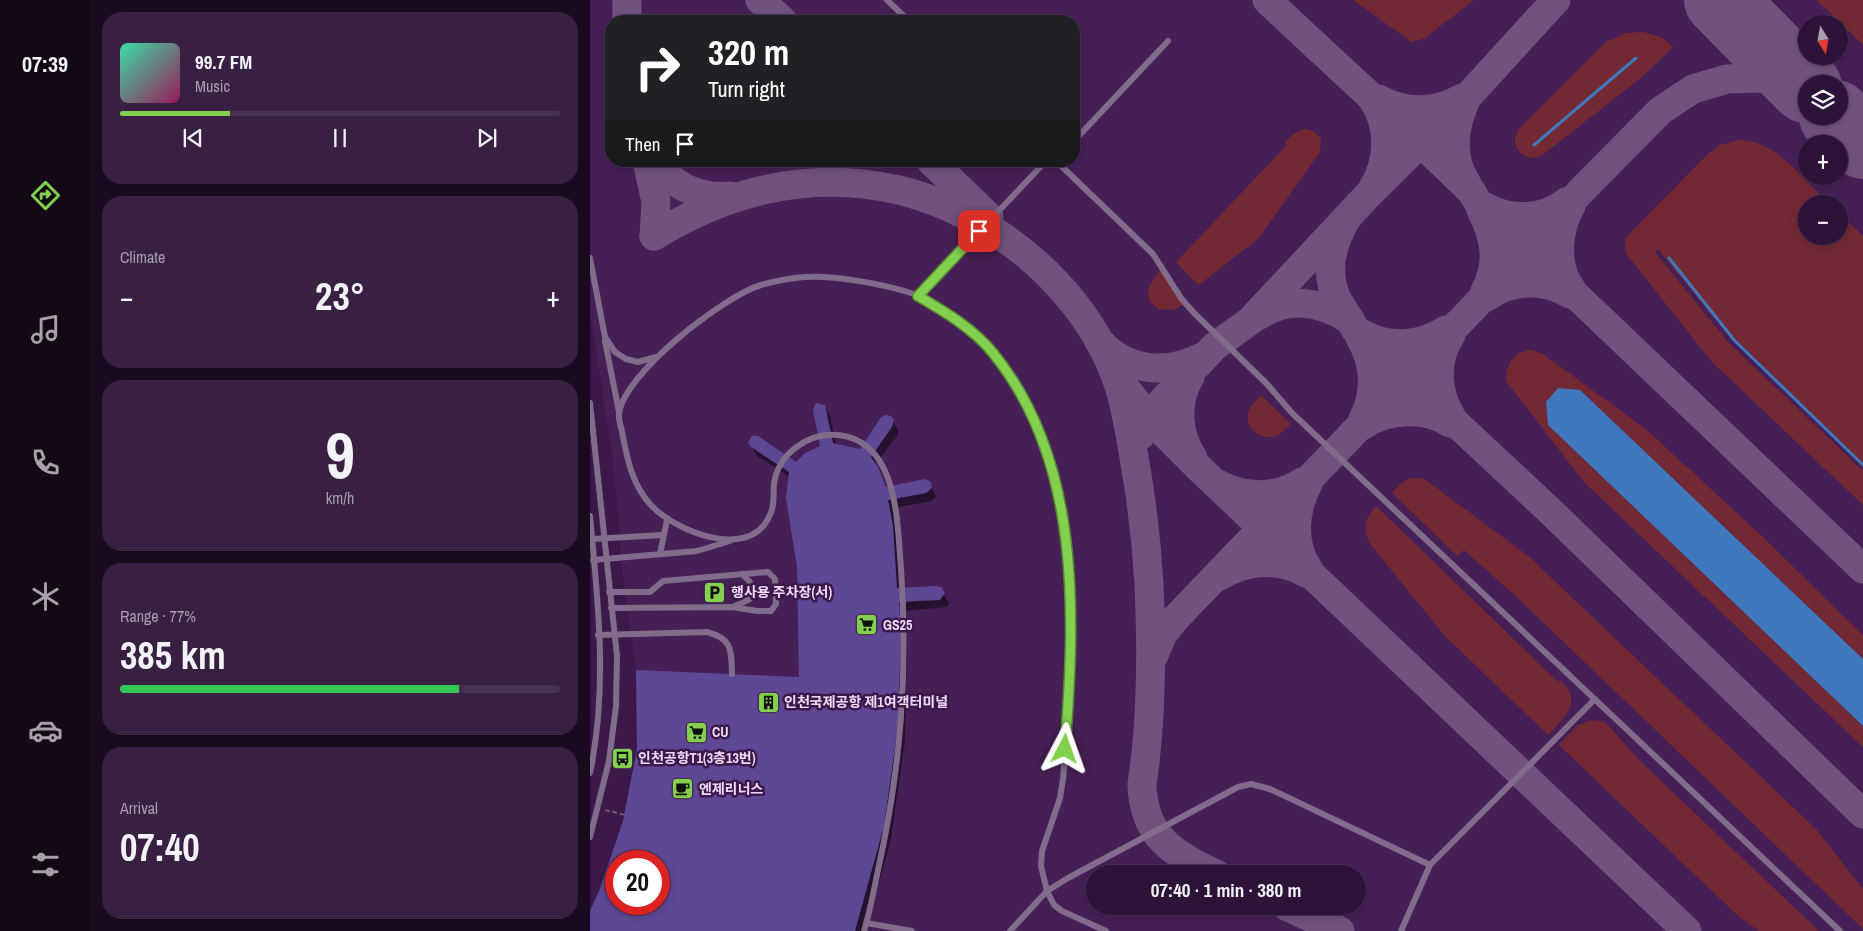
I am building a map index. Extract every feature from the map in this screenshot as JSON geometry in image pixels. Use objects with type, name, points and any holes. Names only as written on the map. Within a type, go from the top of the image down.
[{"type":"lane","points":[[887,0],[903,15]]},
{"type":"lane","points":[[1080,135],[1168,41]]},
{"type":"lane","points":[[918,296],[1040,167]]},
{"type":"lane","points":[[1062,167],[1153,254],[1181,298],[1292,413],[1840,931]]},
{"type":"lane","points":[[590,258],[628,465],[649,504],[667,520],[699,534],[721,539],[737,539]]},
{"type":"lane","points":[[619,413],[637,380],[664,352],[711,311],[760,285],[800,277],[829,276],[918,296],[964,326],[993,352],[1024,395],[1046,445],[1057,482],[1069,583],[1070,652],[1063,779],[1060,798],[1042,851],[1041,866],[1047,891],[1054,905],[1062,911],[1106,931]]},
{"type":"lane","points":[[604,337],[615,352],[626,359],[638,362],[652,359],[664,352]]},
{"type":"lane","points":[[590,403],[601,490],[609,592],[617,656],[616,706],[609,761],[590,837]]},
{"type":"lane","points":[[593,560],[697,552],[754,534],[765,525],[771,515],[777,472],[790,451],[806,440],[836,434],[849,437],[875,454],[884,466],[890,482],[898,525],[905,632],[902,726],[888,826],[864,931]]},
{"type":"lane","points":[[590,516],[601,686],[597,738],[590,773]]},
{"type":"lane","points":[[660,554],[667,520]]},
{"type":"lane","points":[[592,539],[663,535]]},
{"type":"lane","points":[[609,592],[650,592],[661,582],[768,572],[773,574],[776,604],[771,611],[732,607],[611,608]]},
{"type":"lane","points":[[732,607],[750,599],[750,582],[742,574]]},
{"type":"lane","points":[[598,635],[707,632],[719,635],[728,642],[732,674]]},
{"type":"lane","points":[[1401,931],[1430,866],[1595,699]]},
{"type":"lane","points":[[1010,931],[1047,891],[1238,787],[1251,784],[1270,789],[1430,866]]},
{"type":"lane","points":[[866,923],[912,931]]},
{"type":"path","points":[[599,808],[625,815]]},
{"type":"shaded area","points":[[590,0],[1863,0],[1863,931],[590,931],[605,874],[605,915],[670,915],[670,850],[613,850],[623,821],[637,749],[636,670],[623,573],[613,458],[590,313]]},
{"type":"shaded area","points":[[1353,0],[1474,0],[1425,38],[1412,42]]},
{"type":"shaded area","points":[[1816,0],[1863,0],[1863,45],[1848,30],[1848,15],[1832,15]]},
{"type":"shaded area","points":[[1643,32],[1661,37],[1673,47],[1642,77],[1540,157],[1527,157],[1519,151],[1515,141],[1519,129],[1605,43],[1625,33]]},
{"type":"shaded area","points":[[1304,129],[1313,131],[1321,138],[1320,152],[1258,239],[1200,284],[1196,283],[1176,262],[1287,145],[1285,142],[1295,133]]},
{"type":"shaded area","points":[[1738,140],[1752,141],[1764,146],[1776,153],[1798,172],[1798,185],[1811,185],[1820,195],[1798,195],[1798,245],[1848,245],[1848,222],[1863,236],[1863,465],[1731,339],[1658,249],[1655,252],[1728,342],[1863,471],[1863,505],[1711,361],[1625,252],[1625,240],[1630,233],[1707,155],[1720,145]]},
{"type":"shaded area","points":[[1161,268],[1184,304],[1173,310],[1158,309],[1149,300],[1148,289]]},
{"type":"shaded area","points":[[1531,350],[1543,354],[1647,430],[1766,540],[1863,635],[1863,659],[1580,390],[1548,425],[1863,726],[1863,747],[1584,482],[1506,381],[1509,364],[1515,356]]},
{"type":"shaded area","points":[[1261,395],[1291,424],[1275,436],[1259,435],[1248,422],[1250,409]]},
{"type":"shaded area","points":[[1411,478],[1422,478],[1427,481],[1527,555],[1816,829],[1863,889],[1863,929],[1521,601],[1464,550],[1457,556],[1392,493],[1400,484]]},
{"type":"shaded area","points":[[1376,506],[1558,682],[1560,680],[1567,688],[1571,695],[1569,709],[1548,735],[1445,636],[1371,545],[1365,529],[1367,520]]},
{"type":"shaded area","points":[[1592,720],[1605,722],[1640,761],[1819,931],[1759,931],[1737,915],[1559,745],[1578,725]]},
{"type":"water","points":[[1558,388],[1580,390],[1863,659],[1863,726],[1548,425],[1546,402]]},
{"type":"building","name":"인천국제공항 제1여객터미널","points":[[816,403],[825,405],[833,443],[860,449],[881,417],[891,416],[894,420],[892,427],[871,457],[878,467],[886,487],[925,479],[931,482],[932,488],[926,493],[888,500],[893,526],[897,588],[936,586],[941,587],[945,593],[940,600],[899,602],[901,632],[898,726],[884,826],[855,931],[590,931],[590,911],[605,874],[605,915],[670,915],[670,850],[613,850],[623,821],[637,749],[636,670],[799,677],[797,567],[786,498],[789,472],[751,447],[748,442],[752,436],[758,436],[796,462],[805,453],[820,446],[813,410]]},
{"type":"waterway","points":[[1534,145],[1636,58]]},
{"type":"waterway","points":[[1669,258],[1735,341],[1863,465]]},
{"type":"taxiway","points":[[627,0],[627,15]]},
{"type":"taxiway","points":[[760,0],[776,15]]},
{"type":"taxiway","points":[[1267,0],[1447,167],[1472,192],[1477,201],[1863,569]]},
{"type":"taxiway","points":[[1141,435],[1153,411],[1215,346],[1250,321],[1367,196],[1471,93],[1556,0]]},
{"type":"taxiway","points":[[1153,657],[1163,634],[1174,620],[1476,305],[1580,192],[1660,111],[1693,89],[1727,79],[1763,78],[1798,91]]},
{"type":"taxiway","points":[[1379,99],[1399,107],[1420,110],[1442,107],[1462,98]]},
{"type":"taxiway","points":[[1373,100],[1383,121],[1386,144],[1382,167],[1373,188]]},
{"type":"taxiway","points":[[1465,102],[1458,123],[1455,143],[1458,164],[1467,184]]},
{"type":"taxiway","points":[[648,167],[656,202],[654,236]]},
{"type":"taxiway","points":[[659,167],[678,184],[697,193],[730,196]]},
{"type":"taxiway","points":[[937,167],[989,217]]},
{"type":"taxiway","points":[[654,236],[712,207],[741,196],[772,188],[834,182],[866,184],[913,194],[964,214],[1000,235],[1057,283],[1088,322],[1101,344],[1120,389],[1130,432],[1143,516],[1151,635],[1148,735],[1142,784],[1144,802],[1148,817],[1163,841],[1186,859],[1197,865]]},
{"type":"taxiway","points":[[1486,207],[1506,215],[1527,216],[1548,212],[1566,202]]},
{"type":"taxiway","points":[[1571,206],[1560,237],[1560,260],[1562,271],[1572,290]]},
{"type":"taxiway","points":[[1481,210],[1490,230],[1494,250],[1493,270],[1485,291]]},
{"type":"taxiway","points":[[1347,218],[1337,237],[1330,268],[1333,289],[1337,299],[1355,329],[1549,510],[1863,814]]},
{"type":"taxiway","points":[[1487,297],[1506,287],[1528,283],[1550,286],[1570,294]]},
{"type":"taxiway","points":[[1258,316],[1281,306],[1304,303],[1328,309],[1350,320]]},
{"type":"taxiway","points":[[1363,334],[1383,342],[1405,344],[1426,339],[1446,330]]},
{"type":"taxiway","points":[[1451,335],[1442,355],[1439,377],[1443,398],[1452,418]]},
{"type":"taxiway","points":[[1360,338],[1369,357],[1372,378],[1371,399],[1363,419]]},
{"type":"taxiway","points":[[1099,341],[1122,359],[1148,367],[1175,366],[1189,363],[1202,357]]},
{"type":"taxiway","points":[[1190,377],[1182,396],[1180,418],[1184,439],[1193,458]]},
{"type":"taxiway","points":[[1123,385],[1149,418],[1199,468],[1687,931]]},
{"type":"taxiway","points":[[1362,426],[1383,416],[1406,412],[1430,414],[1450,423]]},
{"type":"taxiway","points":[[1218,484],[1239,492],[1260,495],[1292,488],[1302,482]]},
{"type":"taxiway","points":[[1308,484],[1303,494],[1296,527],[1299,550],[1309,570]]},
{"type":"taxiway","points":[[1220,576],[1241,566],[1263,562],[1285,565],[1306,573]]},
{"type":"taxiway","points":[[1305,915],[1340,931]]},
{"type":"runway","points":[[1720,0],[1798,79]]},
{"type":"runway","points":[[1844,125],[1863,143]]},
{"type":"place","name":"행사용 주차장(서)","points":[[715,592]]},
{"type":"place","name":"GS25","points":[[867,625]]},
{"type":"place","name":"인천국제공항 제1여객터미널","points":[[768,702]]},
{"type":"place","name":"CU","points":[[696,732]]},
{"type":"place","name":"인천공항T1(3층13번)","points":[[622,758]]},
{"type":"place","name":"엔제리너스","points":[[683,789]]},
{"type":"route","points":[[979,231],[918,296],[964,326],[993,352],[1024,395],[1039,427],[1051,460],[1060,500],[1069,583],[1070,652],[1065,749]]}]
